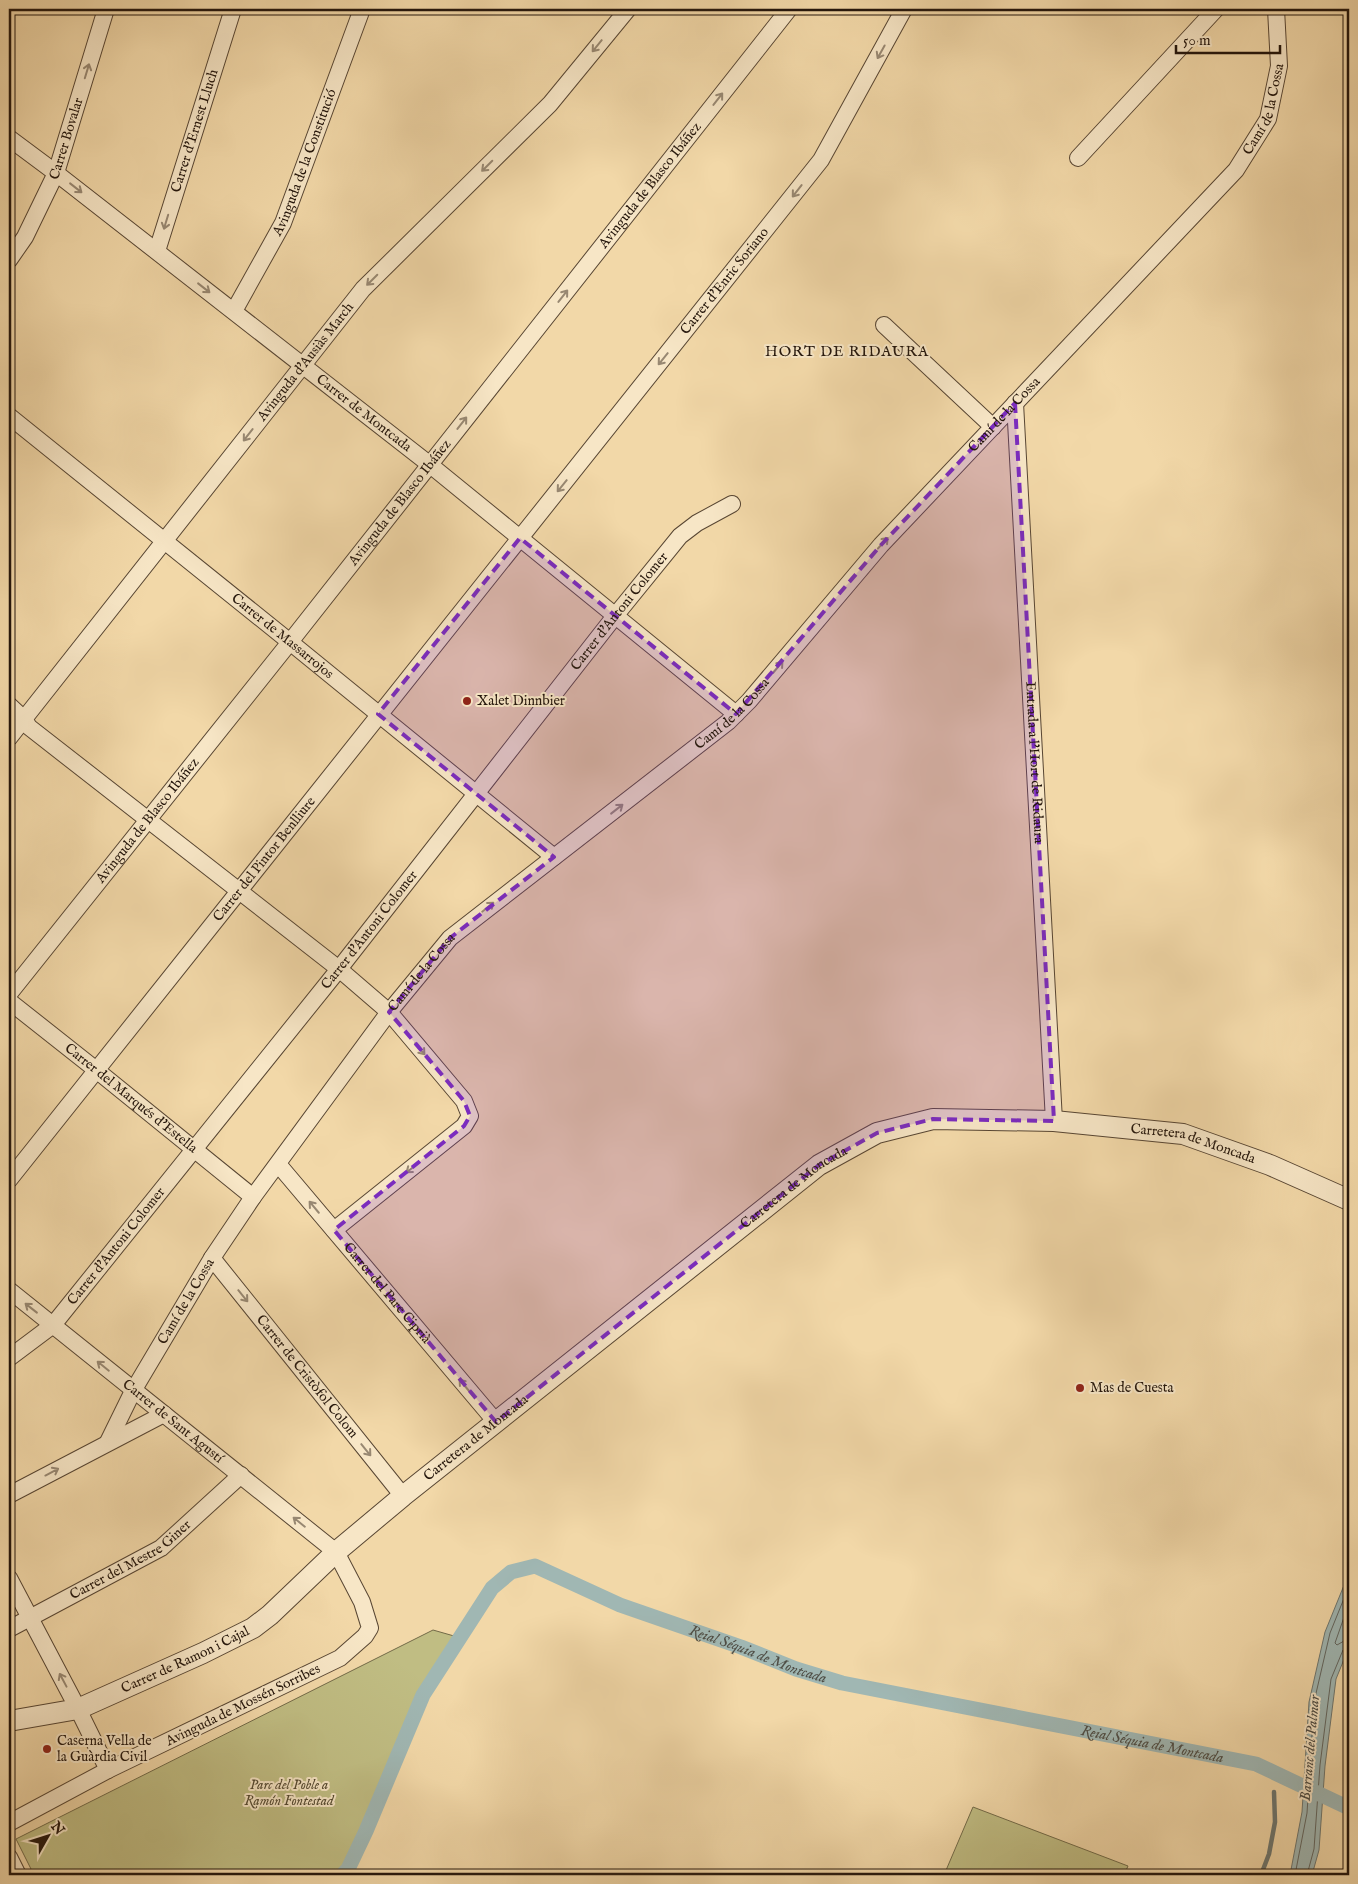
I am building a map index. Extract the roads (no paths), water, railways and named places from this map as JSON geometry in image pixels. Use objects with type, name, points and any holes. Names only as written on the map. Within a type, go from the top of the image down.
[{"type":"street","name":"Carrer Bovalar","points":[[9,260],[25,238],[56,173],[106,9]]},
{"type":"street","name":"Carrer d'Ernest Lluch","points":[[157,251],[233,9]]},
{"type":"street","name":"Avinguda de la Constitució","points":[[234,311],[284,224],[362,9]]},
{"type":"street","name":"Avinguda d'Ausiàs March","points":[[9,738],[363,289],[550,104],[627,9]]},
{"type":"street","name":"Avinguda de Blasco Ibáñez","points":[[9,994],[290,642],[789,9]]},
{"type":"street","name":"Carrer d'Enric Soriano","points":[[520,538],[821,160],[904,9]]},
{"type":"street","points":[[1078,158],[1216,9]]},
{"type":"street","name":"Camí de la Cossa","points":[[108,1442],[133,1391],[212,1258],[253,1197],[389,1012],[450,938],[676,763],[736,714],[881,546],[1236,170],[1268,119],[1279,66],[1276,9]]},
{"type":"street","name":"Carrer de Montcada","points":[[9,138],[430,463],[736,714]]},
{"type":"street","points":[[884,325],[993,427]]},
{"type":"street","name":"Entrada a l'Hort de Ridaura","points":[[1015,403],[1054,1121]]},
{"type":"street","name":"Carrer de Massarrojos","points":[[9,416],[554,857]]},
{"type":"street","name":"Carrer d'Antoni Colomer","points":[[9,1358],[53,1325],[339,969],[476,792],[680,536],[696,523],[732,504]]},
{"type":"street","name":"Carrer del Pintor Benlliure","points":[[9,1180],[520,538]]},
{"type":"street","points":[[9,705],[24,719],[29,727],[339,969],[389,1012],[464,1101],[470,1116],[464,1126],[334,1230]]},
{"type":"street","name":"Carrer del Marqués d'Estella","points":[[9,1002],[96,1069],[253,1197]]},
{"type":"street","name":"Carretera de Moncada","points":[[336,1552],[403,1496],[819,1165],[877,1133],[932,1118],[1054,1121],[1183,1134],[1270,1166],[1349,1200]]},
{"type":"street","name":"Carrer del Pare Ciprià","points":[[278,1164],[496,1422]]},
{"type":"street","name":"Carrer de Cristòfol Colom","points":[[212,1258],[403,1496]]},
{"type":"street","name":"Carrer de Sant Agustí","points":[[9,1290],[336,1552]]},
{"type":"street","points":[[9,1495],[164,1414]]},
{"type":"street","name":"Carrer del Mestre Giner","points":[[9,1629],[161,1548],[241,1475]]},
{"type":"street","name":"Carrer de Ramon i Cajal","points":[[9,1721],[78,1709],[203,1654],[253,1628],[270,1615],[336,1552]]},
{"type":"street","name":"Avinguda de Mossén Sorribes","points":[[9,1823],[108,1770],[340,1658],[355,1646],[370,1628],[362,1602],[336,1552]]},
{"type":"street","points":[[9,1578],[108,1770]]},
{"type":"street","points":[[9,1857],[18,1875]]},
{"type":"water","name":"Barranc del Palmar","points":[[1349,1573],[1349,1647],[1336,1679],[1325,1766],[1319,1850],[1312,1875],[1290,1875],[1302,1812],[1309,1702],[1325,1632]]},
{"type":"waterway","name":"Reial Séquia de Montcada","points":[[342,1875],[348,1869],[366,1831],[423,1695],[492,1588],[511,1572],[535,1566],[620,1605],[741,1647],[796,1669],[842,1683],[1256,1764],[1349,1808]]},
{"type":"waterway","points":[[1261,1875],[1269,1854],[1275,1822],[1274,1792]]},
{"type":"place","name":"Xalet Dinnbier","points":[[467,701]]},
{"type":"place","name":"Mas de Cuesta","points":[[1080,1388]]},
{"type":"place","name":"Caserna Vella de la Guàrdia Civil","points":[[47,1749]]},
{"type":"district","name":"HORT DE RIDAURA","points":[[847,351]]},
{"type":"park label","name":"Parc del Poble a Ramón Fontestad","points":[[289,1794]]}]
